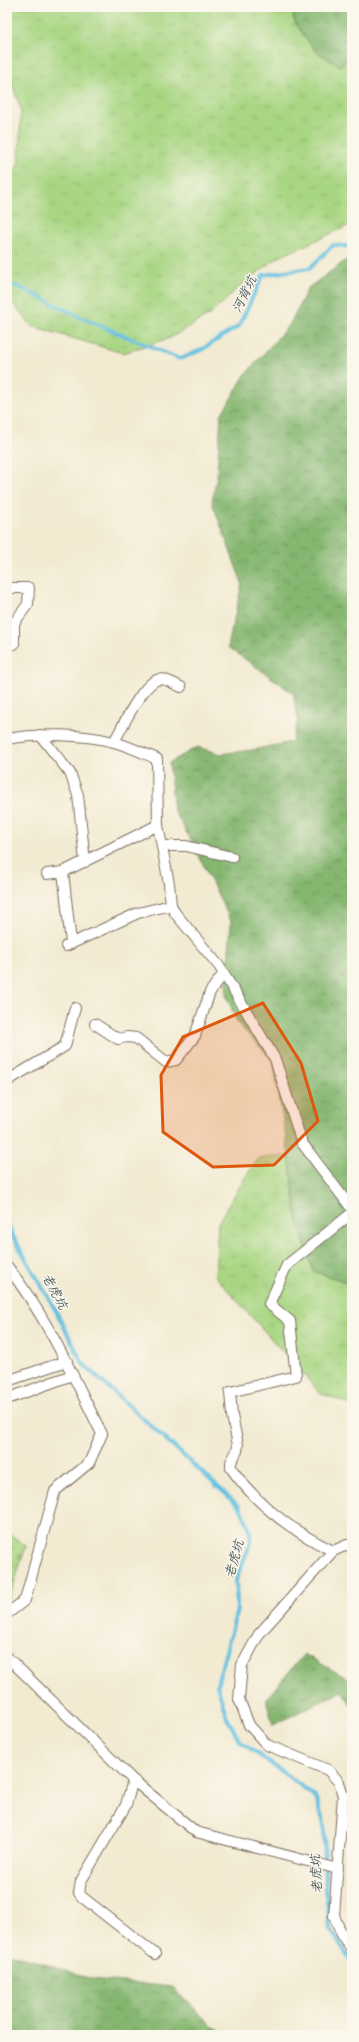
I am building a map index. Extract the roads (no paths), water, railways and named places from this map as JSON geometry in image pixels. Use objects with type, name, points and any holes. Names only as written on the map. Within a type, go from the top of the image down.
[{"type":"street","points":[[7,588],[29,588],[28,604],[14,623],[14,644],[7,644]]},
{"type":"street","points":[[114,742],[149,685],[160,679],[181,687]]},
{"type":"street","points":[[7,739],[27,735],[99,739],[114,742],[157,759],[158,825],[169,884],[171,905],[175,913],[224,973],[275,1059],[302,1143],[352,1209]]},
{"type":"street","points":[[40,735],[70,773],[78,795],[85,862]]},
{"type":"street","points":[[47,874],[63,872],[158,825]]},
{"type":"street","points":[[162,846],[186,846],[232,857]]},
{"type":"street","points":[[63,872],[68,944],[138,913],[171,905]]},
{"type":"street","points":[[95,1024],[118,1040],[127,1037],[136,1038],[166,1062],[176,1060],[195,1036],[210,992],[224,973]]},
{"type":"street","points":[[7,1081],[65,1046],[74,1008]]},
{"type":"street","points":[[333,1551],[312,1541],[268,1510],[230,1468],[231,1462],[237,1452],[238,1445],[232,1416],[230,1392],[296,1376],[290,1321],[269,1304],[286,1265],[352,1213]]},
{"type":"street","points":[[7,1266],[26,1291],[67,1361],[72,1375],[102,1434],[89,1462],[55,1491],[26,1600],[7,1614]]},
{"type":"street","points":[[7,1381],[67,1361]]},
{"type":"street","points":[[7,1400],[72,1375]]},
{"type":"street","points":[[352,1545],[347,1545],[333,1551],[259,1634],[242,1665],[240,1699],[249,1725],[267,1745],[328,1770],[339,1782],[348,1796],[335,1868],[334,1916],[343,1936],[352,1949]]},
{"type":"street","points":[[7,1657],[133,1780],[196,1832],[335,1868]]},
{"type":"street","points":[[133,1780],[126,1805],[81,1881],[79,1893],[82,1897],[155,1954]]},
{"type":"waterway","name":"河背坑","points":[[7,287],[17,286],[80,317],[180,359],[201,350],[239,326],[263,275],[310,268],[333,245],[352,247]]},
{"type":"waterway","name":"老虎坑","points":[[7,1223],[11,1233],[56,1311],[83,1364],[240,1507],[249,1527],[251,1542],[236,1580],[237,1610],[217,1685],[227,1718],[240,1741],[315,1796],[324,1824],[325,1877],[330,1929],[352,1962]]}]
